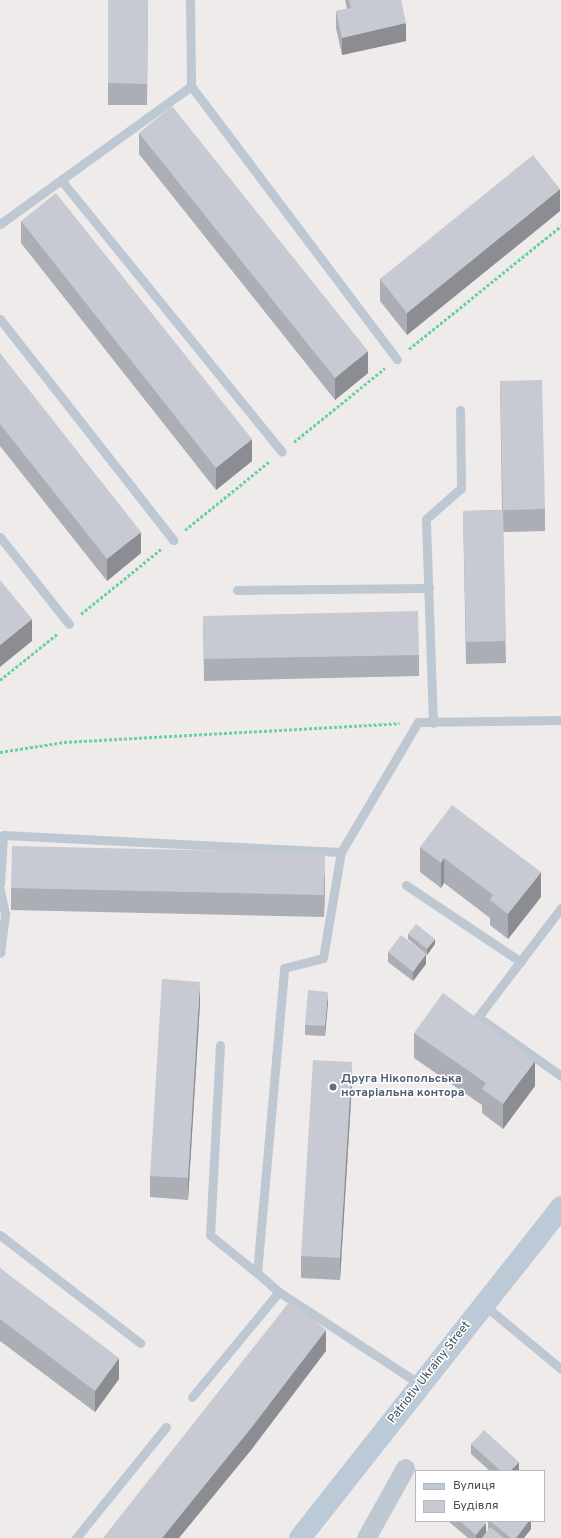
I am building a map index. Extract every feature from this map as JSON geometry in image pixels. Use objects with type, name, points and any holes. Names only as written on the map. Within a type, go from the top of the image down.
[{"type":"main road","name":"Patriotiv Ukrainy Street","points":[[300,1538],[561,1207]]},
{"type":"street","points":[[366,1538],[405,1468]]},
{"type":"lane","points":[[190,0],[191,86],[397,358]]},
{"type":"lane","points":[[0,224],[191,86]]},
{"type":"lane","points":[[61,180],[282,452]]},
{"type":"lane","points":[[0,319],[173,540]]},
{"type":"lane","points":[[433,722],[426,519],[461,488],[460,410]]},
{"type":"lane","points":[[0,537],[69,624]]},
{"type":"lane","points":[[237,590],[429,588]]},
{"type":"lane","points":[[257,1273],[284,968],[323,958],[341,852],[418,722],[561,720]]},
{"type":"lane","points":[[0,884],[3,835],[341,852]]},
{"type":"lane","points":[[406,884],[521,962]]},
{"type":"lane","points":[[0,890],[5,914],[0,953]]},
{"type":"lane","points":[[561,908],[478,1017],[561,1076]]},
{"type":"lane","points":[[220,1045],[210,1235],[279,1292],[421,1385]]},
{"type":"lane","points":[[0,1235],[140,1343]]},
{"type":"lane","points":[[192,1397],[279,1292]]},
{"type":"lane","points":[[484,1305],[561,1369]]},
{"type":"lane","points":[[76,1538],[166,1427]]},
{"type":"path","points":[[0,752],[64,742],[418,722]]},
{"type":"building","points":[[108,0],[148,0],[147,84],[108,83]]},
{"type":"building","points":[[349,0],[401,0],[406,23],[342,38],[336,11],[351,8]]},
{"type":"building","points":[[172,106],[368,351],[335,378],[139,133]]},
{"type":"building","points":[[533,155],[560,189],[407,313],[380,279]]},
{"type":"building","points":[[56,193],[252,439],[216,468],[21,221]]},
{"type":"building","points":[[0,353],[141,532],[107,559],[0,424]]},
{"type":"building","points":[[542,380],[545,509],[503,510],[500,381]]},
{"type":"building","points":[[503,510],[506,641],[466,642],[463,511]]},
{"type":"building","points":[[0,580],[32,619],[0,645]]},
{"type":"building","points":[[418,611],[419,655],[204,659],[203,616]]},
{"type":"building","points":[[452,805],[541,872],[508,914],[490,900],[493,895],[444,858],[441,863],[420,847]]},
{"type":"building","points":[[12,846],[325,853],[324,895],[11,888]]},
{"type":"building","points":[[416,924],[435,939],[427,949],[408,934]]},
{"type":"building","points":[[401,935],[426,954],[413,972],[388,952]]},
{"type":"building","points":[[162,979],[200,982],[188,1178],[150,1176]]},
{"type":"building","points":[[308,990],[328,992],[325,1026],[305,1025]]},
{"type":"building","points":[[443,993],[535,1061],[503,1104],[482,1089],[486,1083],[414,1033]]},
{"type":"building","points":[[313,1060],[352,1062],[340,1258],[301,1256]]},
{"type":"building","points":[[0,1268],[119,1358],[95,1391],[0,1319]]},
{"type":"building","points":[[290,1301],[326,1330],[252,1427],[162,1538],[103,1538]]},
{"type":"building","points":[[484,1430],[519,1462],[511,1470],[500,1470],[471,1444]]},
{"type":"building","points":[[461,1522],[485,1522],[486,1523],[476,1535]]},
{"type":"building","points":[[491,1522],[528,1522],[516,1538],[511,1538]]},
{"type":"building","points":[[490,1527],[504,1538],[482,1538]]},
{"type":"place","name":"Друга Нікопольська нотаріальна контора","points":[[333,1087]]}]
